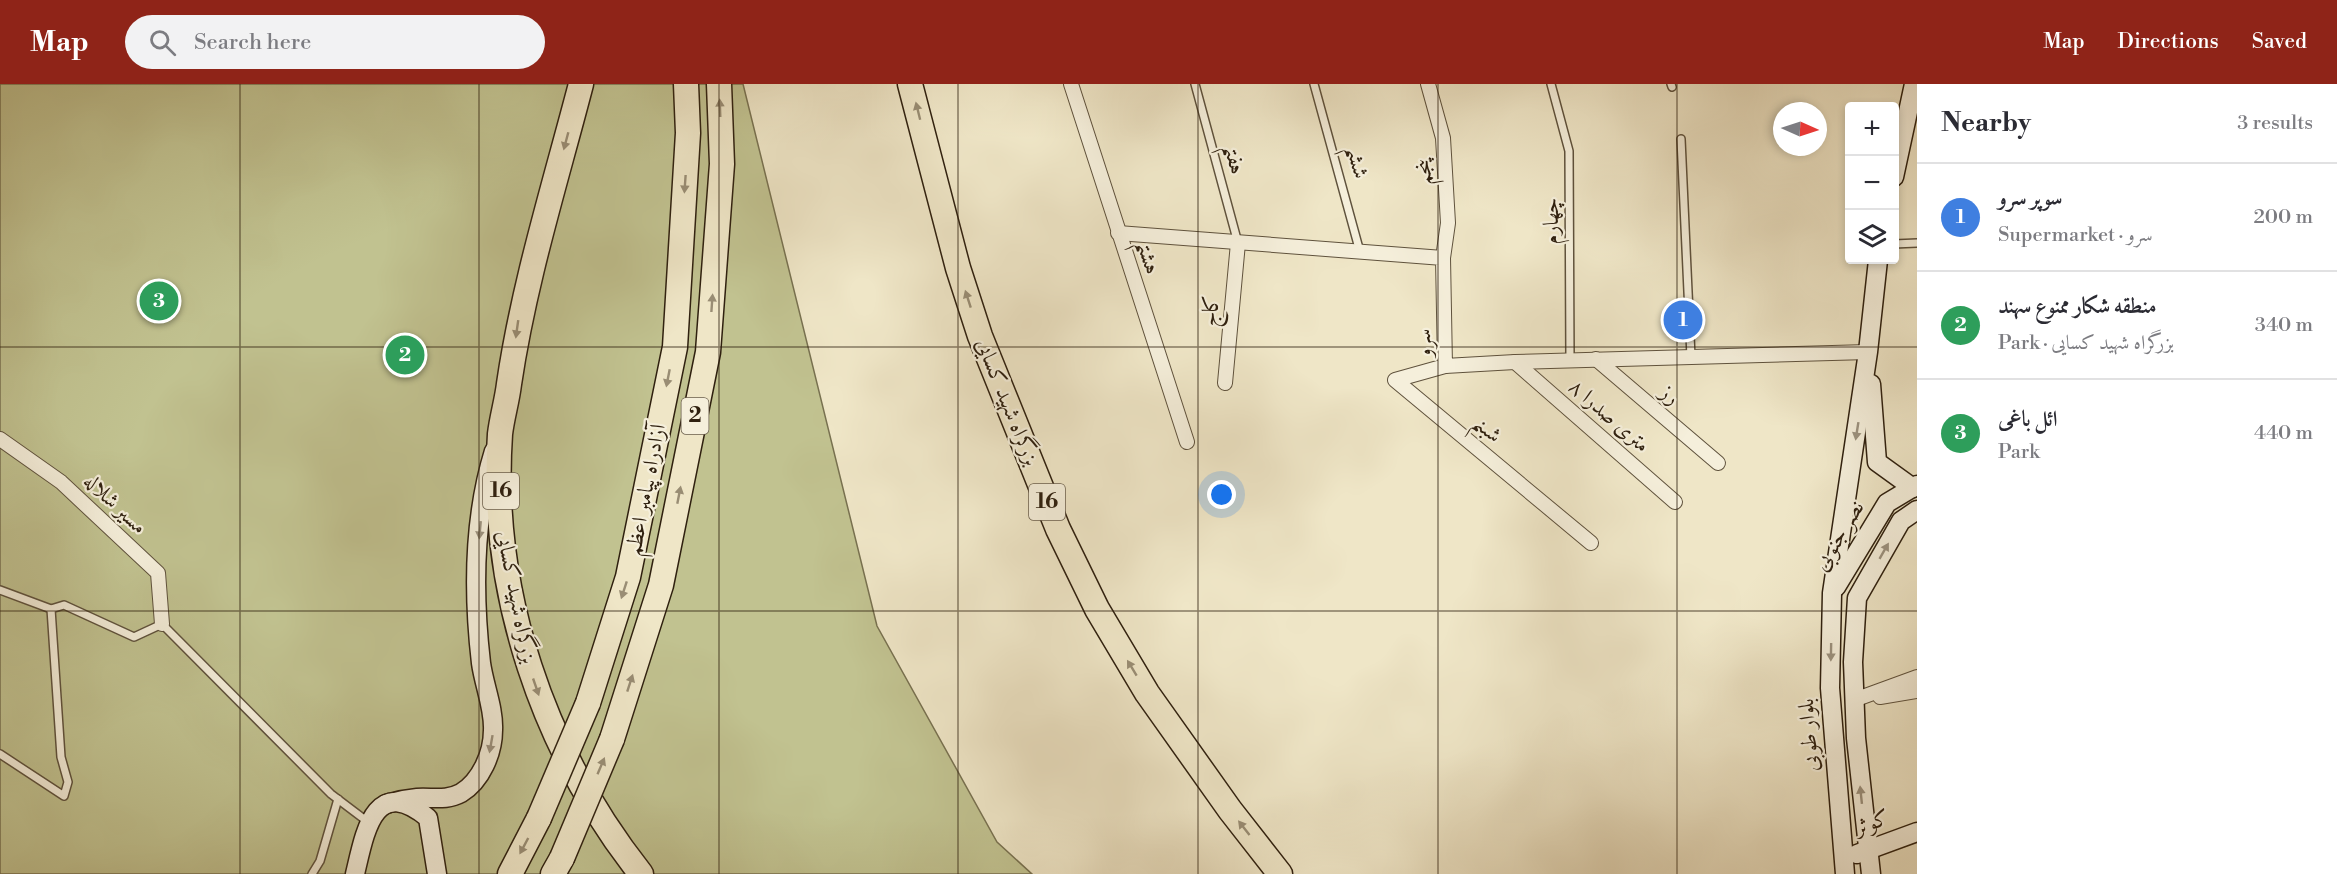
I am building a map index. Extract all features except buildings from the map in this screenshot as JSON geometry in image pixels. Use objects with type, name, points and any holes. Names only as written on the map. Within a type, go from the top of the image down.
[{"type":"highway","name":"بزرگراه شهید کسایی","points":[[581,84],[519,317],[500,433],[502,536],[523,650],[543,709],[590,803],[641,874]]},
{"type":"highway","name":"آزادراه پیامبر اعظم","points":[[510,874],[539,819],[588,704],[628,577],[675,347],[688,133],[686,84]]},
{"type":"highway","name":"آزادراه پیامبر اعظم","points":[[558,866],[612,739],[661,585],[708,352],[722,164],[719,84]]},
{"type":"highway","name":"بزرگراه شهید کسایی","points":[[910,84],[962,279],[980,336],[1058,529],[1097,609],[1147,693],[1230,810],[1280,874]]},
{"type":"main road","points":[[1899,156],[1914,84]]},
{"type":"main road","points":[[1878,264],[1868,352],[1877,462],[1915,486]]},
{"type":"main road","name":"بلوار طوبی","points":[[1844,865],[1830,688],[1832,593],[1868,352]]},
{"type":"main road","points":[[355,874],[374,813],[386,804],[420,798],[448,798],[463,792],[480,775],[490,753],[493,730],[484,687],[477,625],[477,562],[483,486],[500,433]]},
{"type":"main road","name":"نصر جنوبی","points":[[1832,593],[1887,503],[1915,486]]},
{"type":"main road","name":"نصر جنوبی","points":[[1857,598],[1901,521],[1917,510]]},
{"type":"main road","name":"بلوار طوبی","points":[[1857,598],[1854,700],[1867,852],[1871,874]]},
{"type":"main road","points":[[386,804],[398,802],[414,806],[428,818],[437,874]]},
{"type":"main road","name":"کوثر","points":[[1844,865],[1867,852],[1917,832]]},
{"type":"street","name":"هشتم","points":[[1071,84],[1187,442]]},
{"type":"street","name":"پنجم","points":[[1428,84],[1443,138],[1448,223],[1443,258]]},
{"type":"street","points":[[1118,233],[1443,258]]},
{"type":"street","name":"کاج","points":[[1225,383],[1238,243]]},
{"type":"street","name":"سرو","points":[[1443,258],[1445,366],[1596,359],[1868,352]]},
{"type":"street","name":"رز","points":[[1596,359],[1718,463]]},
{"type":"street","name":"۸ متری صدرا","points":[[1515,362],[1675,502]]},
{"type":"street","name":"شبنم","points":[[1445,366],[1395,380],[1591,543]]},
{"type":"street","name":"مسیر شلاله","points":[[0,439],[61,482],[158,573],[162,624]]},
{"type":"street","points":[[1854,700],[1917,677]]},
{"type":"street","points":[[1854,700],[1916,694]]},
{"type":"lane","name":"هفتم","points":[[1195,84],[1238,243]]},
{"type":"lane","name":"ششم","points":[[1314,84],[1360,252]]},
{"type":"lane","name":"چهارم","points":[[1551,84],[1569,151],[1570,360]]},
{"type":"lane","points":[[1681,139],[1691,357]]},
{"type":"lane","points":[[1899,244],[1917,243]]},
{"type":"lane","points":[[0,590],[51,609],[64,605],[134,637],[162,624],[338,799],[369,823]]},
{"type":"lane","points":[[0,754],[64,796],[68,782],[61,757],[51,609]]},
{"type":"lane","points":[[312,874],[320,861],[338,799]]},
{"type":"green space","points":[[0,84],[743,84],[877,626],[997,842],[1032,874],[0,874]]},
{"type":"place","name":"ائل باغی","points":[[159,301]]},
{"type":"place","name":"سوپر سرو","points":[[1683,320]]},
{"type":"place","name":"منطقه شکار ممنوع سهند","points":[[405,355]]}]
